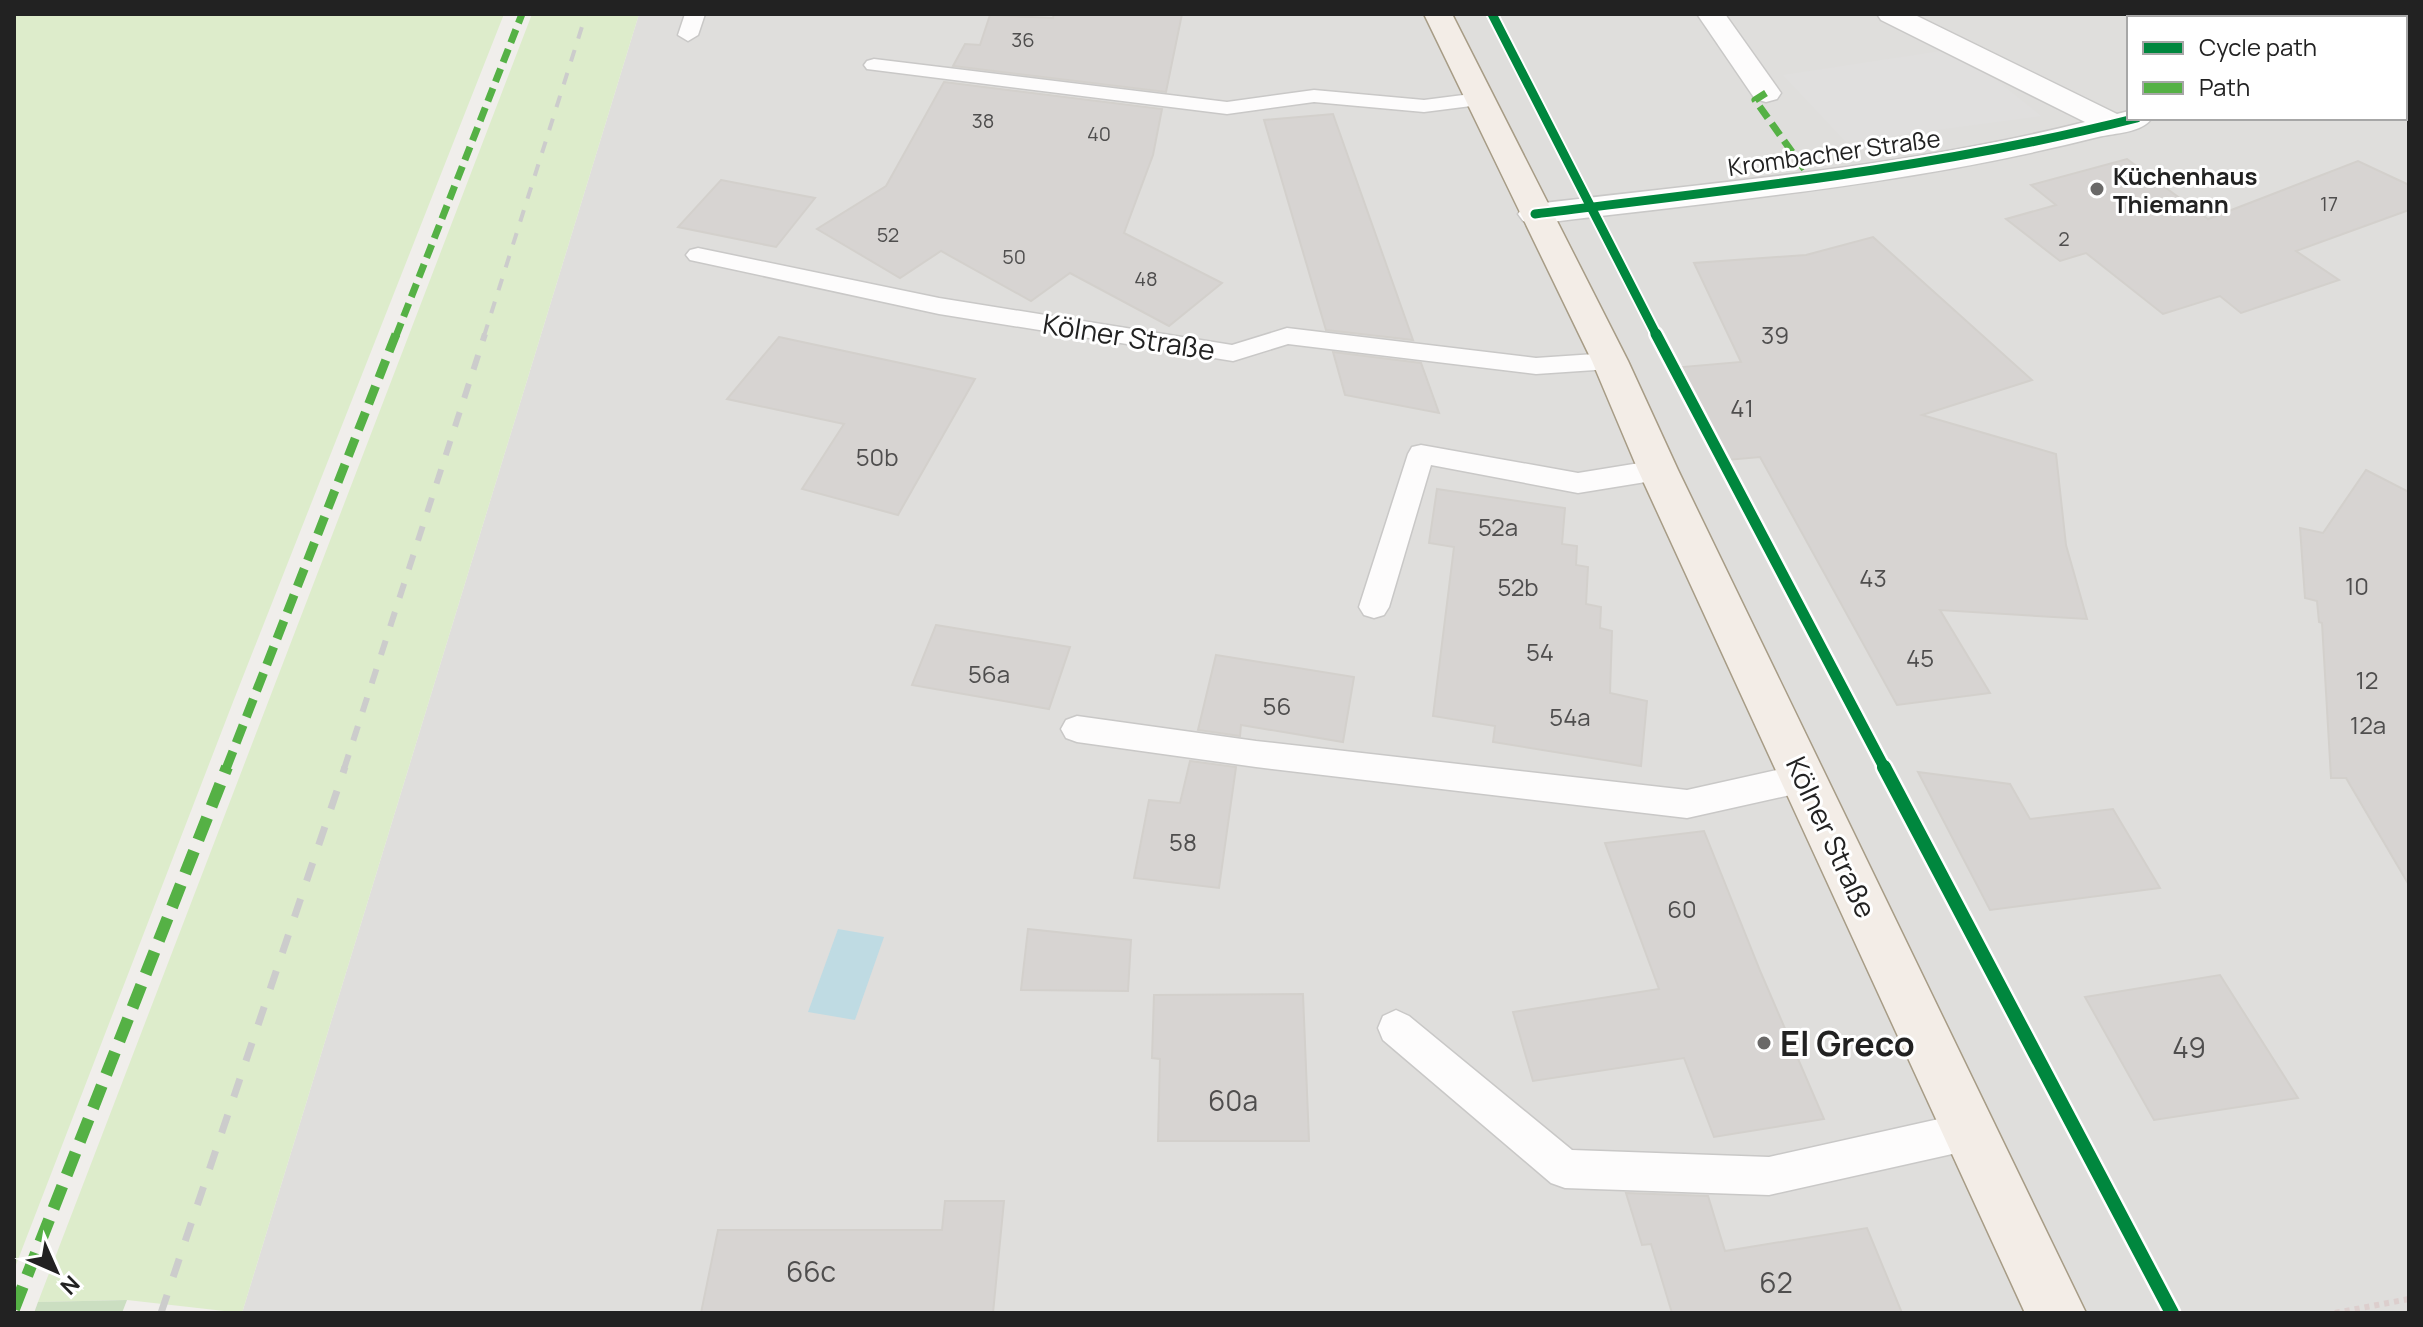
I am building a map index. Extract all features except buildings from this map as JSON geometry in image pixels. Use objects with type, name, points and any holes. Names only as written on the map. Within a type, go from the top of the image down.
[{"type":"main road","name":"Kölner Straße","points":[[1438,14],[1610,361],[1658,470],[2056,1313]]},
{"type":"street","points":[[1711,14],[1766,93]]},
{"type":"street","points":[[1891,14],[2127,122]]},
{"type":"street","name":"Krombacher Straße","points":[[1535,214],[1812,180],[2038,143],[2127,122]]},
{"type":"lane","points":[[688,35],[695,14]]},
{"type":"lane","points":[[874,65],[1227,108],[1314,96],[1424,106],[1479,99]]},
{"type":"lane","name":"Kölner Straße","points":[[698,255],[939,306],[1233,353],[1287,336],[1536,366],[1610,361]]},
{"type":"lane","points":[[1374,607],[1421,454],[1578,483],[1658,470]]},
{"type":"lane","points":[[1077,729],[1256,754],[1687,804],[1804,778]]},
{"type":"lane","points":[[1396,1028],[1565,1169],[1769,1176],[1970,1131]]},
{"type":"path","points":[[2335,1313],[2409,1299]]},
{"type":"shaded area","points":[[639,14],[2409,14],[2409,1313],[242,1313]]},
{"type":"shaded area","points":[[1941,51],[1990,75],[2041,116],[1846,142],[1783,75]]},
{"type":"green space","points":[[14,14],[504,14],[233,702],[14,1270]]},
{"type":"green space","points":[[532,14],[639,14],[242,1313],[127,1300],[38,1302]]},
{"type":"green space","points":[[127,1300],[122,1313],[34,1313],[38,1302]]},
{"type":"water","points":[[838,929],[884,937],[855,1020],[808,1012]]},
{"type":"railway","points":[[484,336],[586,14]]},
{"type":"railway","points":[[344,769],[485,334]]},
{"type":"railway","points":[[161,1313],[345,767]]},
{"type":"marked path","points":[[14,1309],[522,14]]},
{"type":"marked path","points":[[1766,93],[1755,100],[1812,180]]},
{"type":"cycle path","points":[[1492,14],[1592,204],[1627,279],[2172,1313]]},
{"type":"cycle path","points":[[1535,214],[1812,180],[2038,143],[2129,120]]},
{"type":"place","name":"Küchenhaus Thiemann","points":[[2097,189]]},
{"type":"place","name":"El Greco","points":[[1764,1043]]}]
